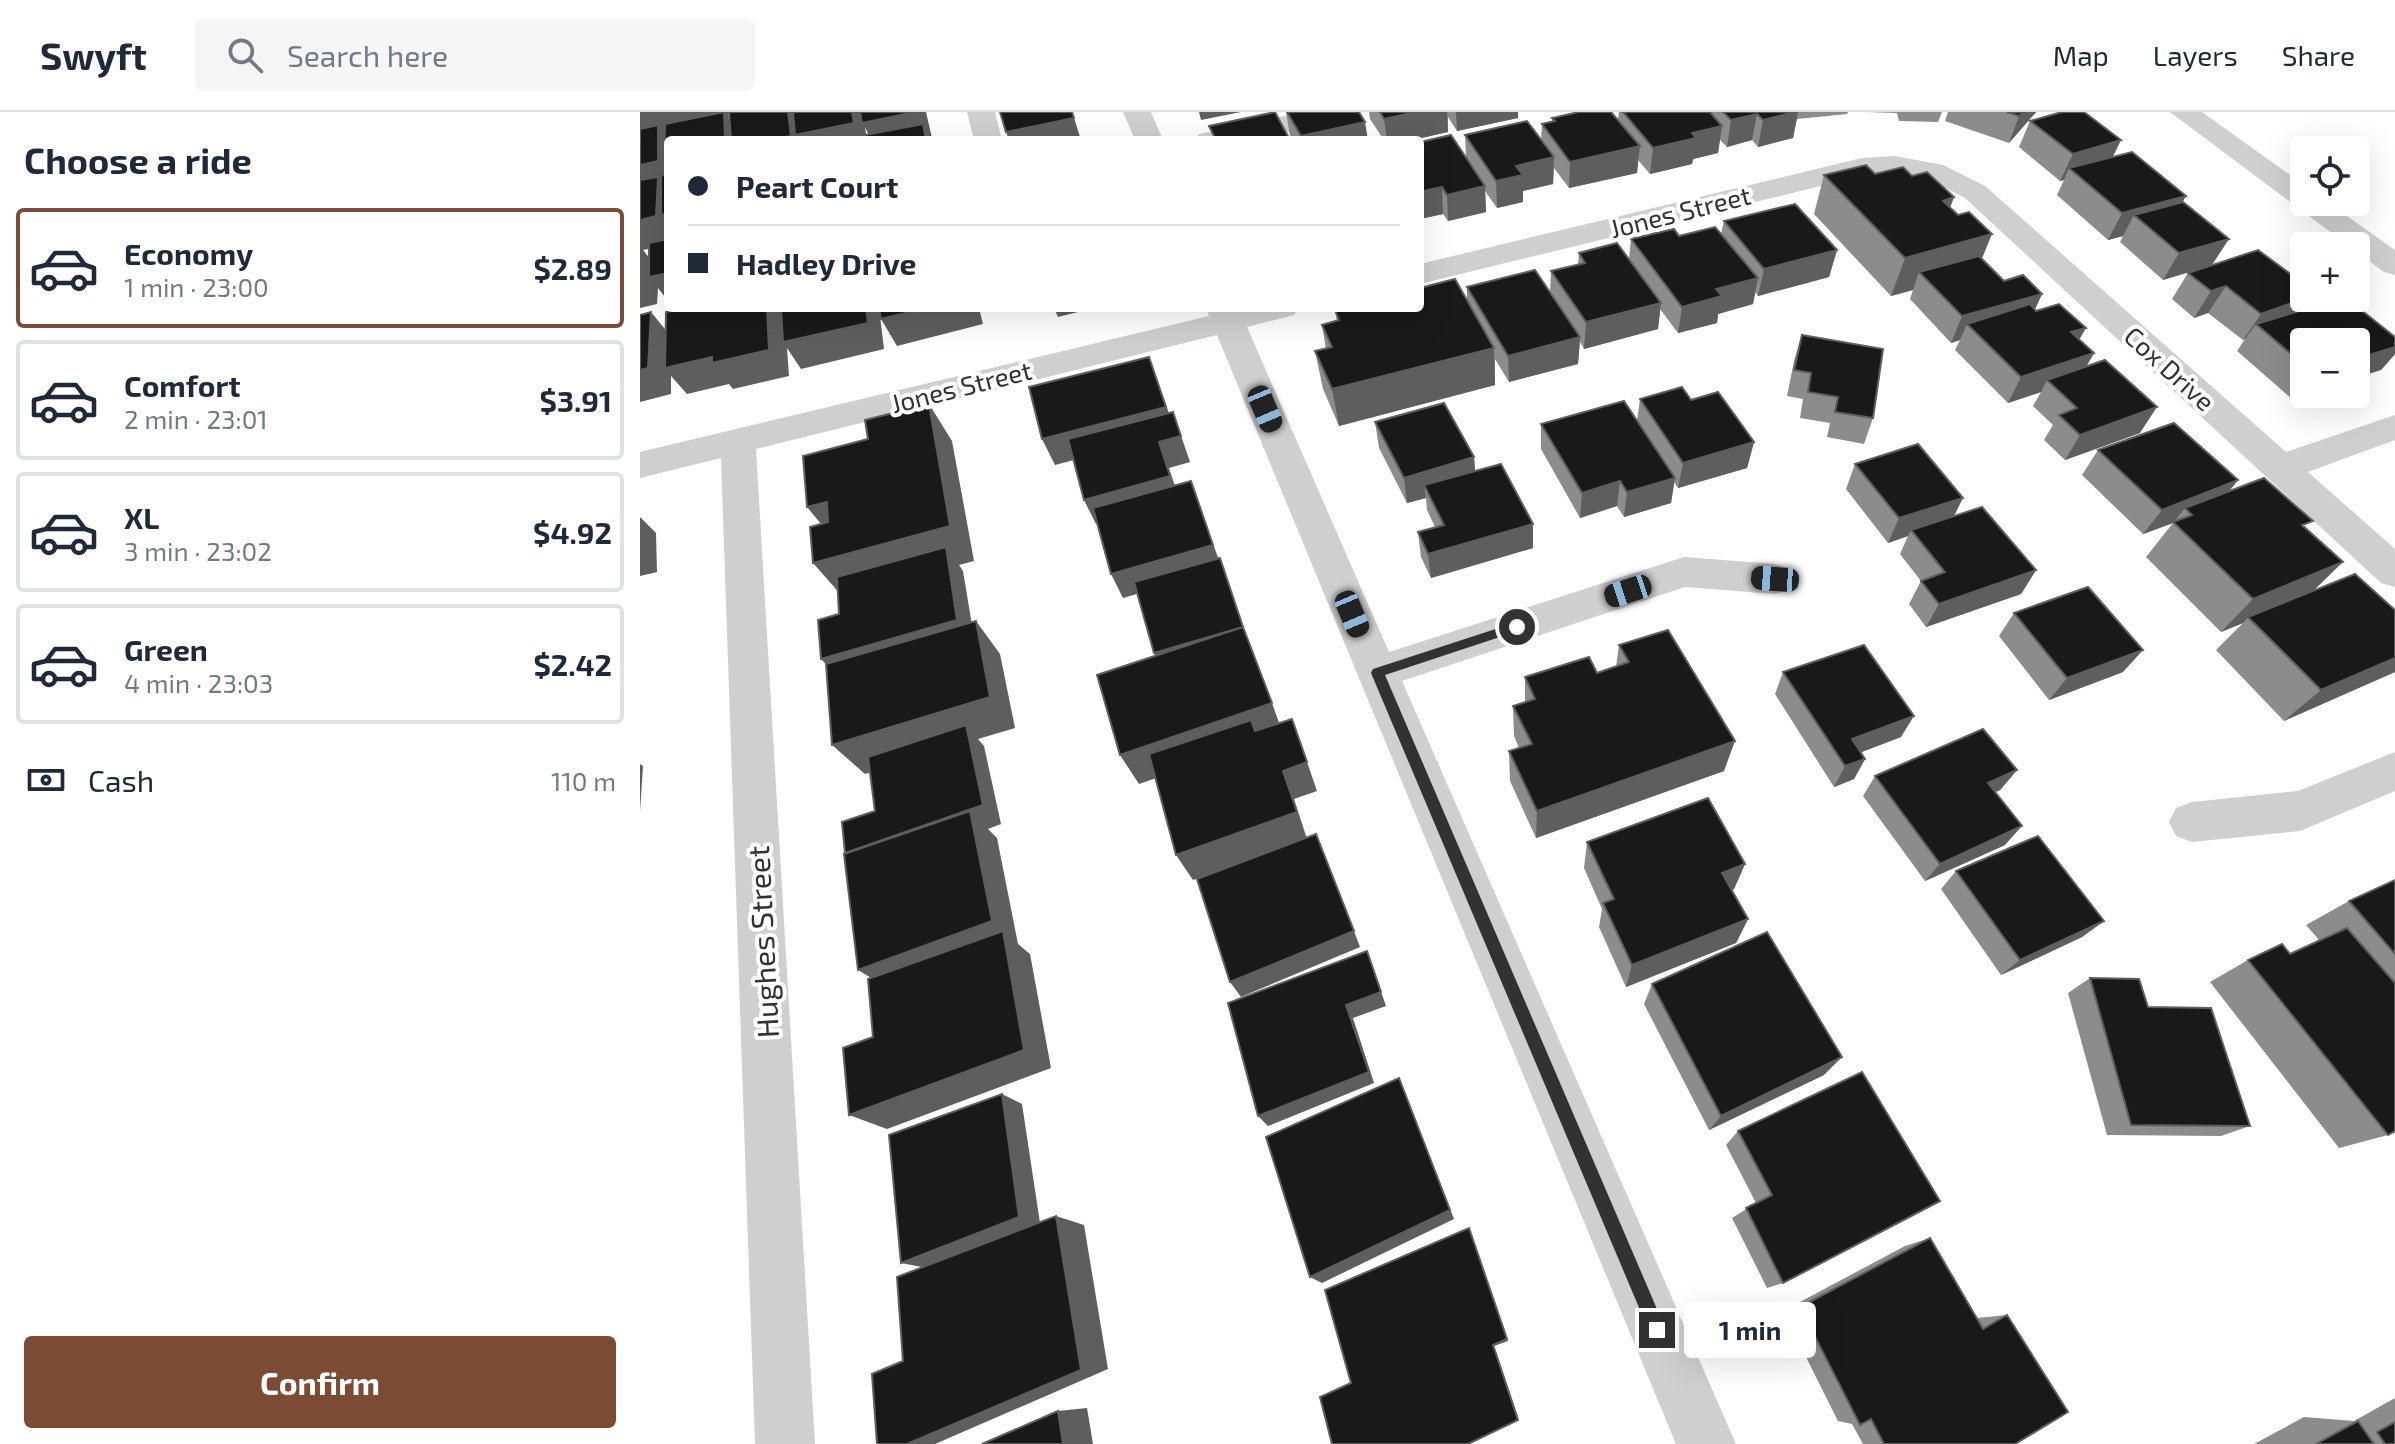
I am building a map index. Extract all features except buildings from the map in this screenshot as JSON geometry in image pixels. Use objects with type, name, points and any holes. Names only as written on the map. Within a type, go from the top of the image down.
[{"type":"street","points":[[981,112],[987,136]]},
{"type":"street","points":[[1137,112],[1147,136]]},
{"type":"street","points":[[1223,136],[1289,117],[1344,112]]},
{"type":"street","points":[[2184,112],[2290,189]]},
{"type":"street","name":"Jones Street","points":[[1424,273],[1862,167],[1898,162],[1940,172]]},
{"type":"street","name":"Cox Drive","points":[[1940,172],[1975,192],[2395,572]]},
{"type":"street","points":[[2327,216],[2395,265]]},
{"type":"street","name":"Jones Street","points":[[640,465],[1225,315],[1250,312]]},
{"type":"street","points":[[1225,315],[1706,1444]]},
{"type":"street","points":[[2280,468],[2395,427]]},
{"type":"street","name":"Hughes Street","points":[[738,441],[785,1444]]},
{"type":"street","points":[[1377,673],[1684,572],[1775,579]]},
{"type":"street","points":[[2192,822],[2300,811],[2395,771]]},
{"type":"route","points":[[1517,627],[1377,673],[1657,1330]]}]
